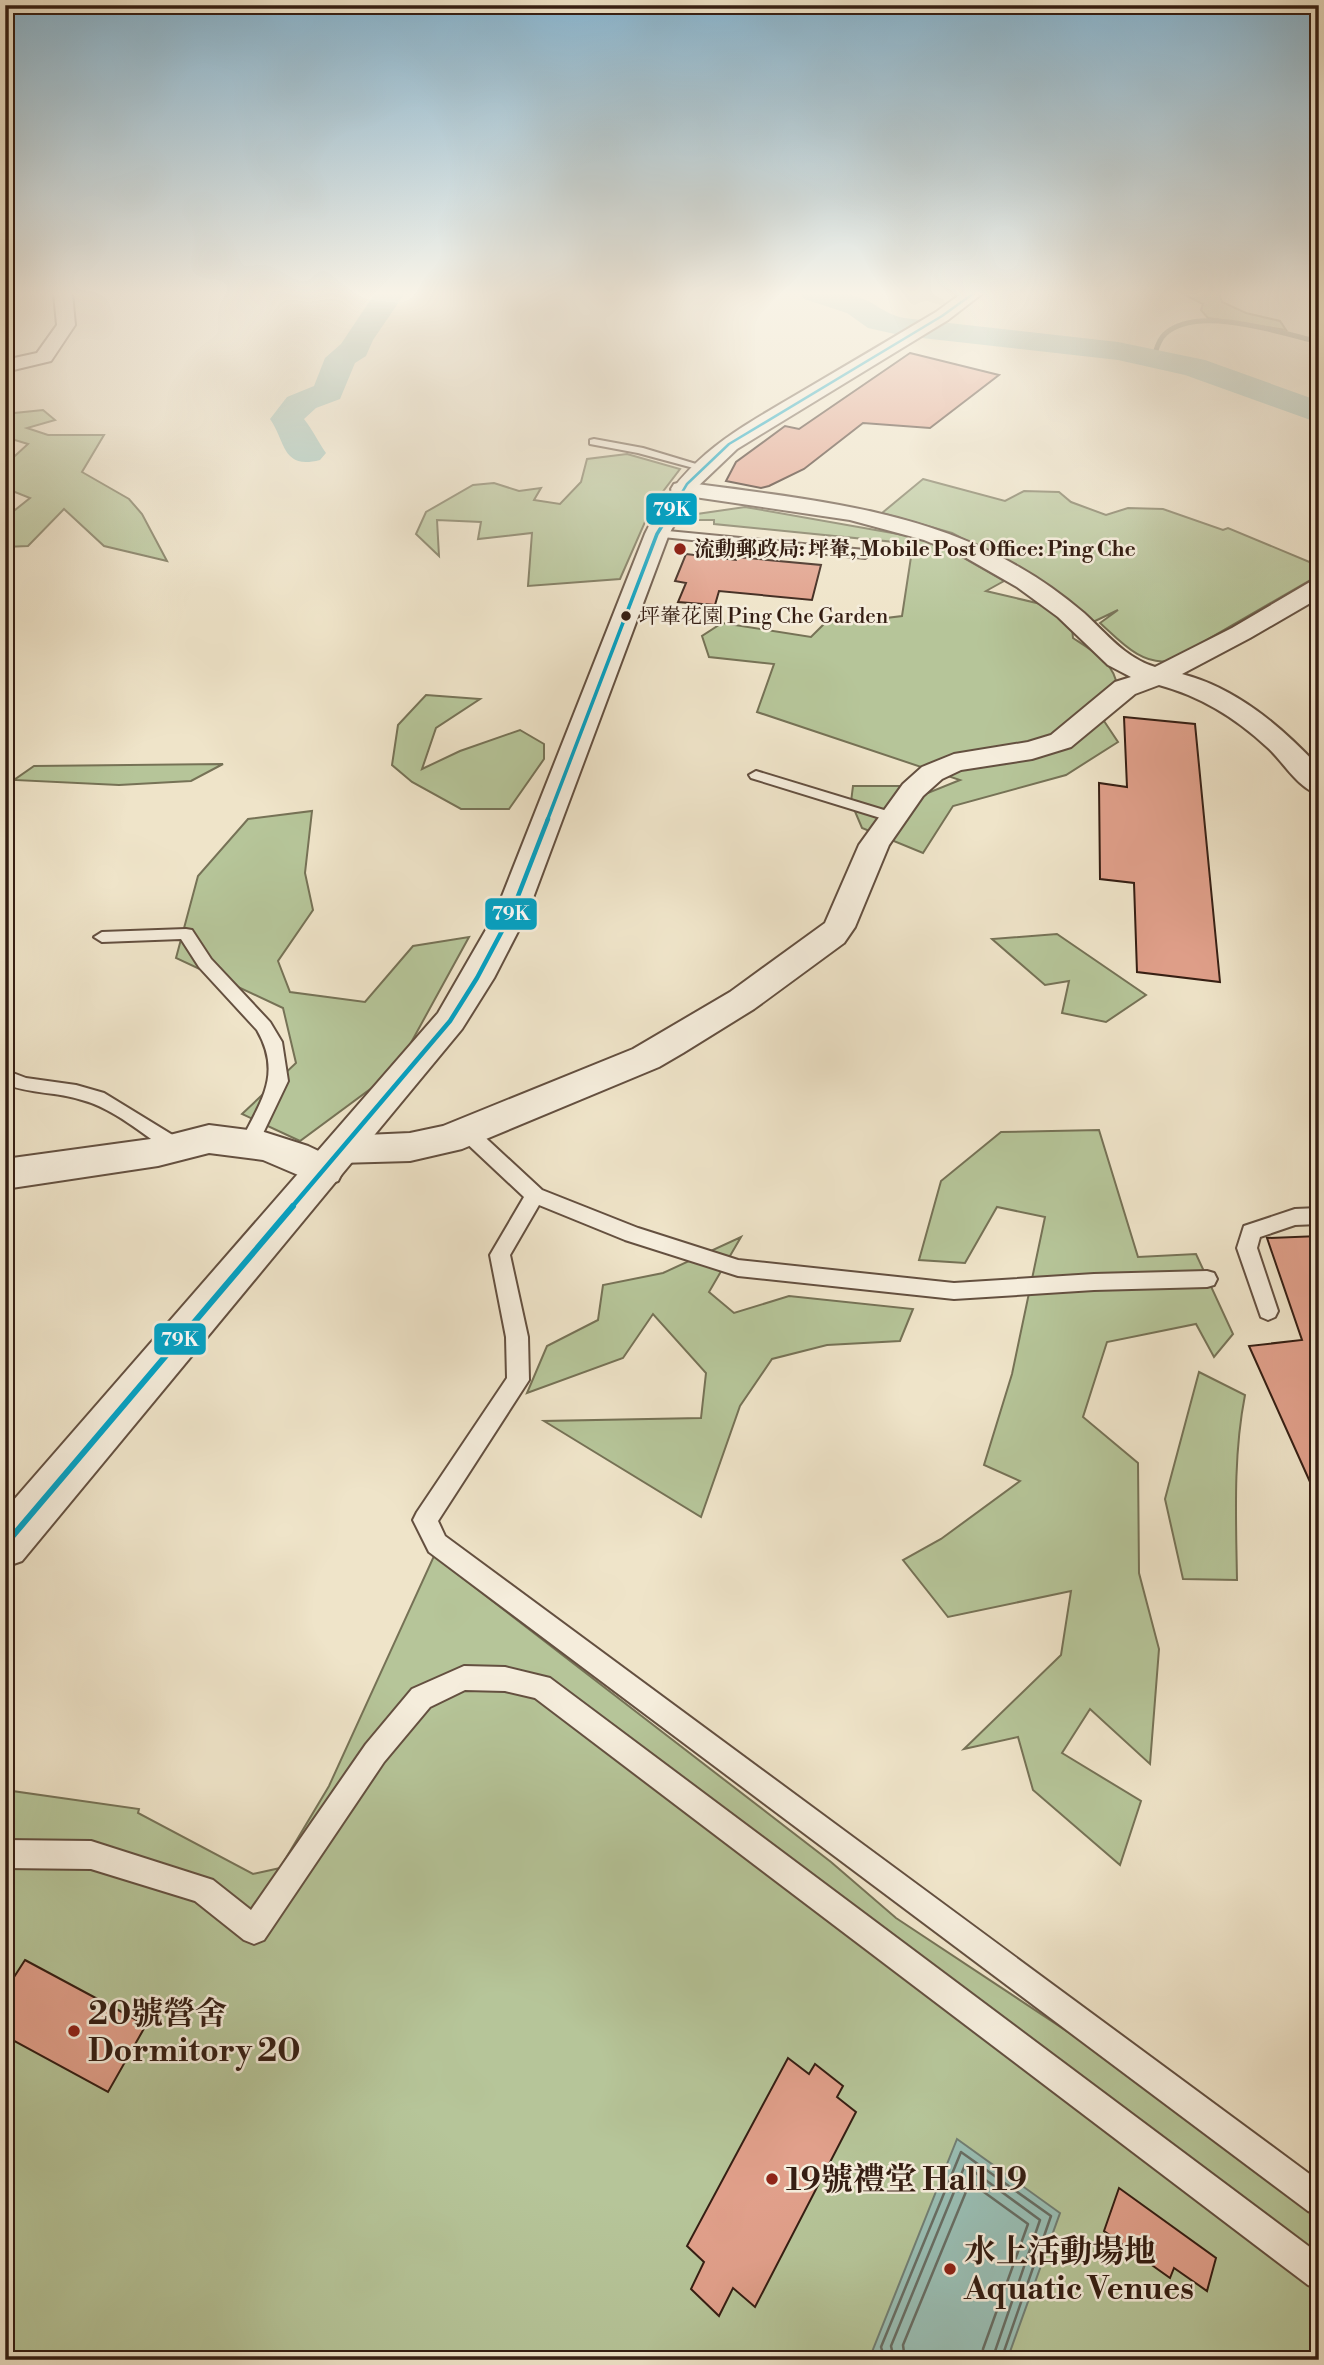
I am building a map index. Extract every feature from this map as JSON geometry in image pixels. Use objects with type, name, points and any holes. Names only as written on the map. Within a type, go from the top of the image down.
[{"type":"street","points":[[5,1545],[450,1021],[477,978],[511,914],[657,534],[692,478],[729,444],[793,403]]},
{"type":"street","points":[[692,478],[912,528],[991,560],[1075,618],[1119,661],[1194,687],[1238,709],[1294,755],[1319,785]]},
{"type":"street","points":[[5,1174],[158,1153],[209,1139],[249,1143],[295,1156],[333,1160],[410,1147],[468,1133],[646,1058],[739,1004],[839,927],[874,845],[892,817],[920,783],[946,765],[1032,750],[1061,741],[1121,691],[1241,634],[1319,587]]},
{"type":"lane","points":[[594,442],[692,478]]},
{"type":"lane","points":[[657,534],[865,554]]},
{"type":"lane","points":[[756,775],[892,817]]},
{"type":"lane","points":[[102,937],[186,934],[205,963],[264,1026],[273,1042],[279,1081],[249,1143]]},
{"type":"lane","points":[[5,1076],[36,1086],[87,1094],[119,1110],[177,1147]]},
{"type":"lane","points":[[468,1133],[535,1195],[632,1234],[738,1268],[954,1291],[1094,1282],[1207,1279]]},
{"type":"lane","points":[[535,1195],[499,1255],[517,1336],[519,1380],[425,1520],[437,1544],[1319,2200]]},
{"type":"lane","points":[[1268,1311],[1247,1248],[1251,1232],[1295,1217],[1319,1216]]},
{"type":"lane","points":[[5,1854],[90,1855],[203,1890],[254,1930],[374,1753],[421,1698],[464,1678],[505,1679],[541,1687],[1319,2274]]},
{"type":"green space","points":[[43,410],[55,420],[27,428],[48,435],[104,435],[82,472],[129,499],[142,514],[167,561],[104,546],[64,509],[28,546],[5,547],[5,518],[30,498],[5,488],[5,465],[28,444],[5,437],[5,414]]},
{"type":"green space","points":[[627,454],[680,469],[652,506],[620,579],[528,586],[532,533],[478,539],[481,522],[437,520],[439,556],[416,534],[426,512],[473,485],[494,483],[519,491],[541,488],[534,500],[560,504],[581,482],[587,459]]},
{"type":"green space","points":[[923,479],[1005,501],[1024,491],[1059,492],[1071,502],[1106,515],[1128,508],[1163,509],[1223,530],[1228,528],[1319,566],[1319,575],[1172,660],[1151,660],[1132,651],[1100,623],[1118,610],[1093,622],[1034,576],[952,533],[882,513]]},
{"type":"green space","points":[[745,507],[932,540],[1004,581],[986,591],[1062,609],[1071,619],[1073,638],[1101,658],[1116,679],[1116,696],[1104,721],[1118,742],[1066,775],[953,806],[923,853],[862,828],[851,802],[853,786],[912,786],[928,793],[960,780],[757,712],[774,664],[709,657],[702,636],[722,623],[811,637],[824,624],[846,619],[853,622],[902,616],[911,557],[892,551],[894,542],[714,524],[714,520],[691,520],[697,514]]},
{"type":"green space","points":[[426,695],[480,699],[436,728],[422,769],[460,751],[520,730],[544,744],[544,759],[509,809],[461,809],[412,782],[392,765],[398,725]]},
{"type":"green space","points":[[223,764],[191,781],[119,785],[14,780],[34,766]]},
{"type":"green space","points":[[312,811],[305,873],[313,910],[278,961],[290,992],[365,1002],[413,946],[469,937],[396,1070],[300,1141],[242,1114],[296,1063],[283,1008],[176,958],[198,876],[248,819]]},
{"type":"green space","points":[[1057,934],[1146,995],[1106,1022],[1062,1013],[1069,981],[1045,985],[992,939]]},
{"type":"green space","points":[[1099,1130],[1138,1257],[1196,1254],[1233,1334],[1214,1357],[1196,1324],[1107,1342],[1083,1417],[1138,1463],[1139,1573],[1159,1649],[1150,1764],[1090,1709],[1062,1753],[1141,1801],[1120,1865],[1033,1790],[1018,1737],[964,1749],[1061,1655],[1071,1591],[948,1617],[903,1560],[941,1539],[1020,1481],[984,1465],[1012,1374],[1045,1217],[997,1207],[965,1263],[919,1260],[941,1181],[1001,1132]]},
{"type":"green space","points":[[741,1237],[709,1292],[734,1313],[789,1296],[913,1309],[900,1341],[827,1345],[772,1359],[740,1406],[701,1517],[544,1421],[701,1418],[706,1373],[653,1314],[623,1358],[527,1393],[547,1346],[598,1320],[603,1285],[663,1273]]},
{"type":"green space","points":[[1199,1372],[1245,1395],[1237,1464],[1237,1580],[1183,1579],[1165,1499]]},
{"type":"green space","points":[[434,1556],[831,1862],[896,1918],[1186,2110],[1231,2150],[1319,2216],[1319,2360],[5,2360],[5,1790],[139,1809],[138,1813],[253,1874],[280,1868],[329,1786]]},
{"type":"water","points":[[957,2139],[1060,2213],[1007,2360],[882,2360],[872,2352]]},
{"type":"building","points":[[836,403],[962,403],[930,428],[863,423],[804,469],[769,486],[761,488],[726,481],[736,462],[785,426],[799,429]]},
{"type":"building","points":[[686,554],[821,565],[812,600],[719,591],[715,605],[678,602],[686,583],[675,581]]},
{"type":"building","points":[[1124,717],[1195,724],[1220,982],[1137,972],[1134,883],[1100,879],[1099,783],[1127,787]]},
{"type":"building","points":[[1319,1236],[1319,1502],[1249,1346],[1302,1340],[1267,1238]]},
{"type":"building","name":"20號營舍 Dormitory 20","points":[[25,1960],[146,2025],[108,2092],[5,2036],[5,1991]]},
{"type":"building","name":"19號禮堂 Hall 19","points":[[788,2058],[809,2074],[815,2064],[843,2086],[837,2097],[856,2112],[755,2307],[733,2288],[719,2316],[691,2289],[704,2262],[687,2246]]},
{"type":"building","points":[[1119,2188],[1216,2258],[1207,2291],[1174,2268],[1170,2278],[1104,2231]]},
{"type":"waterway","points":[[300,403],[287,419],[297,433],[300,448],[308,453]]},
{"type":"waterway","points":[[1293,403],[1319,413]]},
{"type":"transit line","name":"79K","points":[[5,1545],[450,1021],[477,978],[511,914],[657,534],[687,484],[729,444],[797,403]]},
{"type":"place","name":"流動郵政局: 坪輋, Mobile Post Office: Ping Che","points":[[680,549]]},
{"type":"place","name":"坪輋花園 Ping Che Garden","points":[[626,616]]},
{"type":"place","name":"20號營舍 Dormitory 20","points":[[74,2031]]},
{"type":"place","name":"19號禮堂 Hall 19","points":[[772,2179]]},
{"type":"place","name":"水上活動場地 Aquatic Venues","points":[[950,2269]]}]
